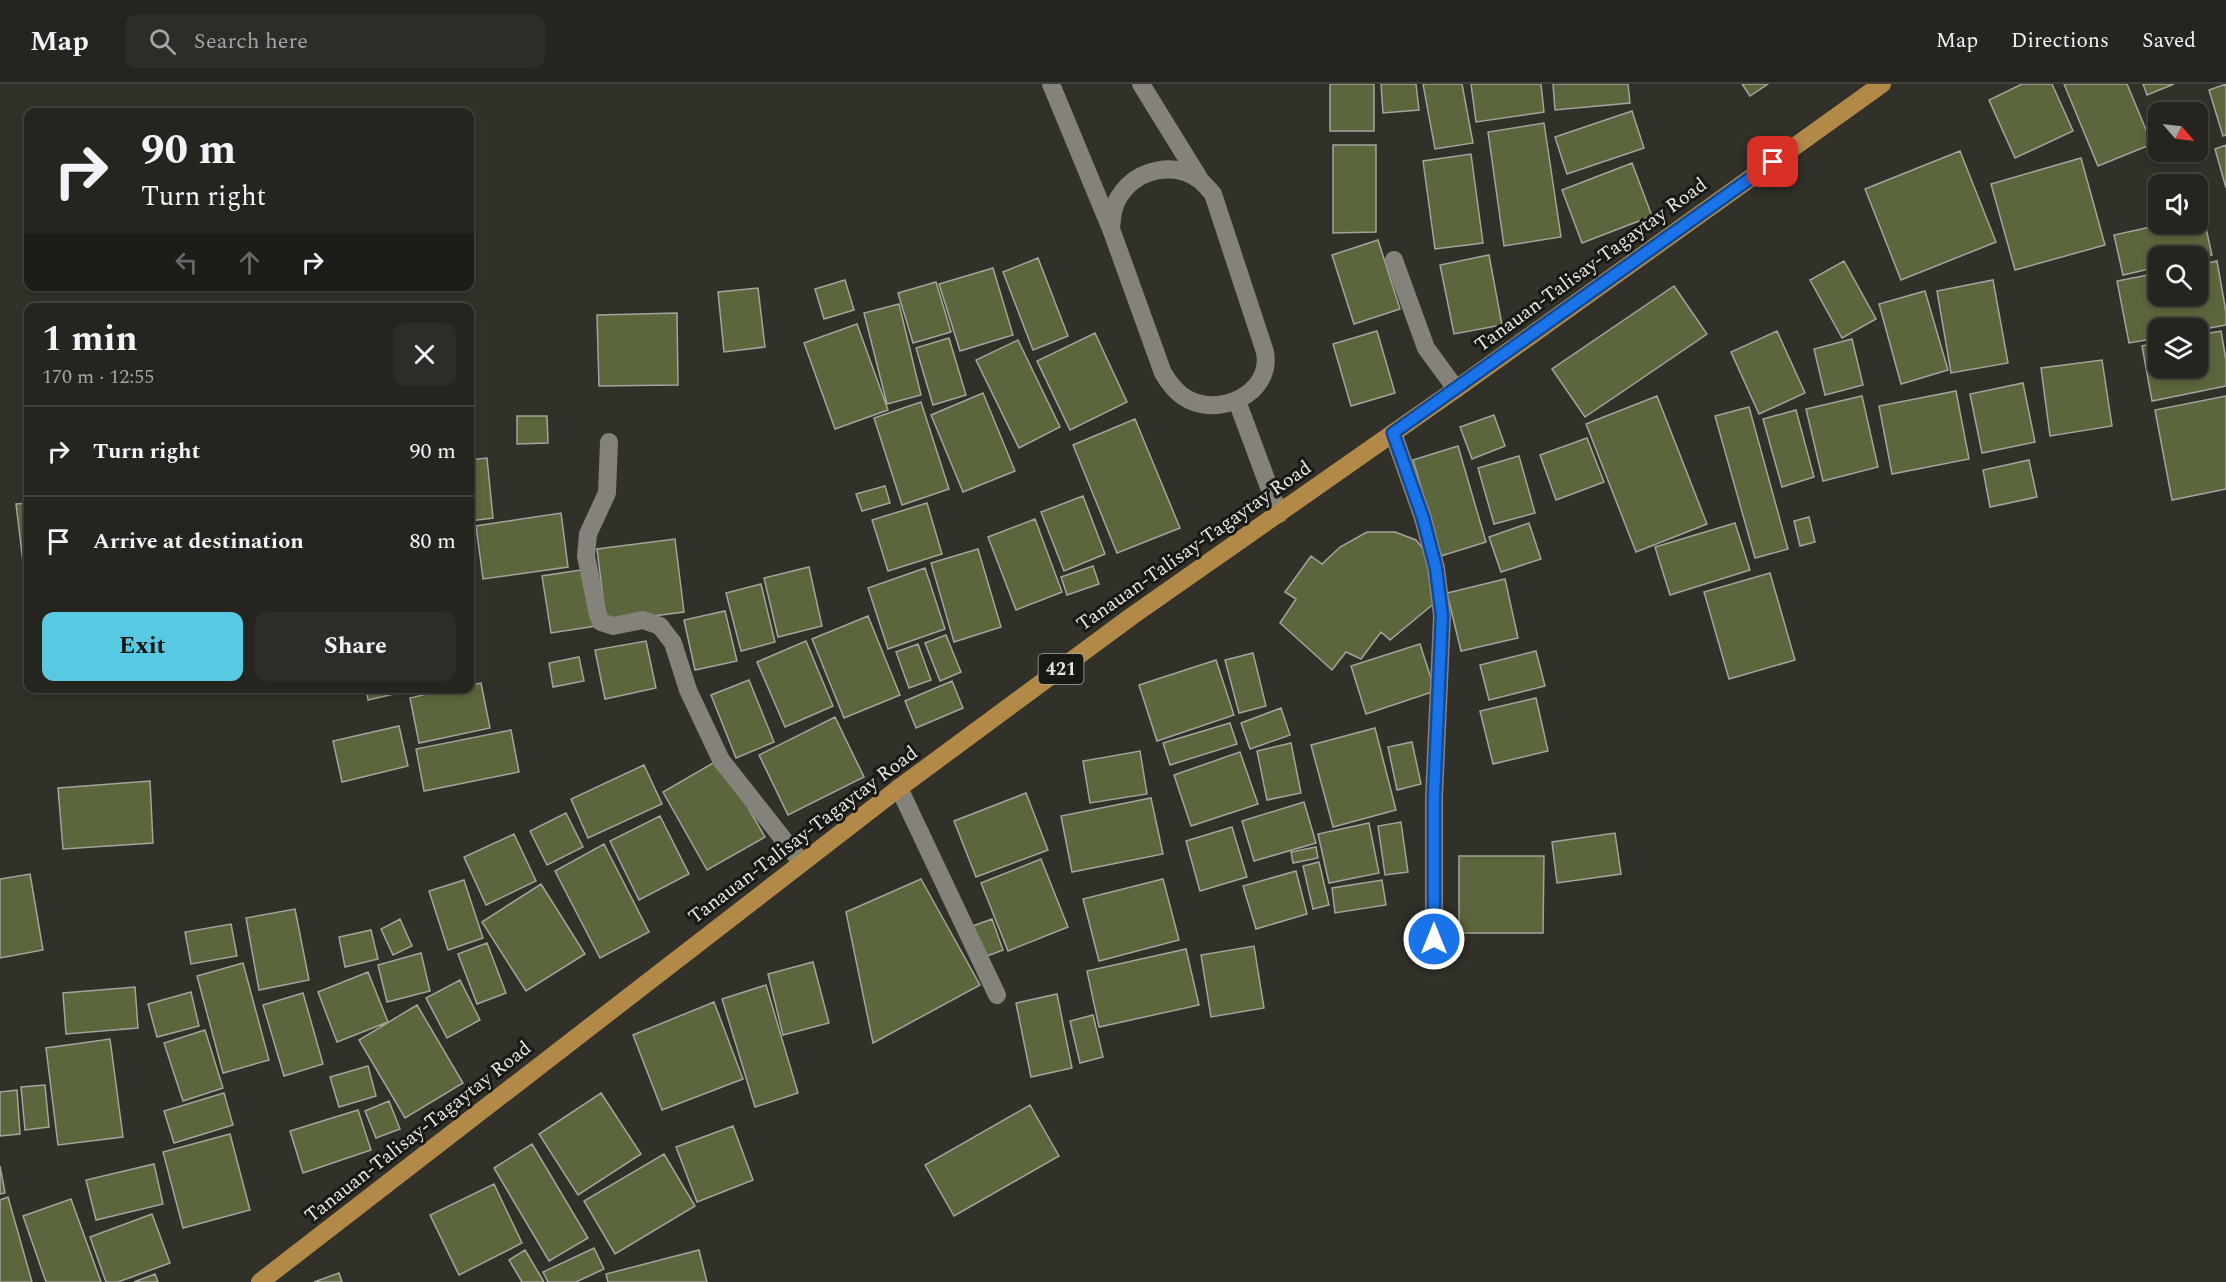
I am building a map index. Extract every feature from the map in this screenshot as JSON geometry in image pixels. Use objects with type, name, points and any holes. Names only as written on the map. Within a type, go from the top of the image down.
[{"type":"main road","name":"Tanauan-Talisay-Tagaytay Road","points":[[260,1282],[899,788],[1132,616],[1456,389],[1882,84]]},
{"type":"street","points":[[1051,84],[1111,229],[1163,373],[1172,388],[1186,398],[1203,405],[1220,405],[1237,400],[1253,390],[1264,374],[1267,363],[1213,194],[1200,180],[1141,84]]},
{"type":"street","points":[[1111,229],[1113,212],[1119,195],[1131,182],[1146,173],[1165,169],[1183,171],[1200,180]]},
{"type":"street","points":[[1394,260],[1426,348],[1456,389]]},
{"type":"street","points":[[1237,400],[1279,513]]},
{"type":"street","points":[[1393,433],[1423,518],[1436,568],[1442,616],[1434,797],[1434,939]]},
{"type":"street","points":[[609,442],[607,493],[588,534],[586,556],[598,615],[602,622],[613,626],[643,620],[660,626],[673,643],[688,690],[721,760],[802,863]]},
{"type":"street","points":[[899,788],[997,995]]},
{"type":"building","points":[[1330,84],[1374,84],[1374,131],[1330,131]]},
{"type":"building","points":[[1381,84],[1416,84],[1419,110],[1383,113]]},
{"type":"building","points":[[1423,84],[1462,84],[1473,143],[1435,149]]},
{"type":"building","points":[[1471,84],[1541,84],[1544,112],[1476,122]]},
{"type":"building","points":[[1553,84],[1628,84],[1630,103],[1555,110]]},
{"type":"building","points":[[1742,84],[1768,84],[1750,96]]},
{"type":"building","points":[[2022,84],[2052,84],[2073,131],[2015,158],[1989,100]]},
{"type":"building","points":[[2064,84],[2127,84],[2148,134],[2148,146],[2098,166]]},
{"type":"building","points":[[2143,84],[2174,84],[2147,95]]},
{"type":"building","points":[[2226,84],[2226,135],[2223,136],[2209,90]]},
{"type":"building","points":[[1632,111],[1644,148],[1567,174],[1555,137]]},
{"type":"building","points":[[1544,123],[1561,237],[1504,246],[1488,132]]},
{"type":"building","points":[[1333,145],[1376,145],[1376,232],[1333,233]]},
{"type":"building","points":[[2226,145],[2226,188],[2215,149]]},
{"type":"building","points":[[1960,151],[1996,242],[1901,280],[1865,189]]},
{"type":"building","points":[[1471,154],[1483,243],[1435,249],[1423,161]]},
{"type":"building","points":[[2081,158],[2105,245],[2015,270],[1991,184]]},
{"type":"building","points":[[1632,163],[1652,216],[1582,243],[1562,190]]},
{"type":"building","points":[[2148,228],[2148,234],[2207,234],[2212,255],[2208,256],[2208,246],[2148,246],[2148,269],[2123,275],[2114,235]]},
{"type":"building","points":[[1378,240],[1400,309],[1354,324],[1332,255]]},
{"type":"building","points":[[1489,255],[1502,325],[1454,334],[1440,265]]},
{"type":"building","points":[[1038,258],[1068,336],[1033,350],[1003,272]]},
{"type":"building","points":[[1844,261],[1876,319],[1842,338],[1810,280]]},
{"type":"building","points":[[2217,261],[2226,312],[2226,325],[2208,328],[2208,318],[2148,318],[2148,340],[2129,343],[2117,281],[2148,275],[2148,306],[2208,306],[2208,263]]},
{"type":"building","points":[[993,268],[1013,335],[960,351],[939,284]]},
{"type":"building","points":[[845,280],[854,310],[824,319],[815,289]]},
{"type":"building","points":[[1993,280],[2008,363],[1951,373],[1937,291]]},
{"type":"building","points":[[936,282],[951,332],[913,343],[898,293]]},
{"type":"building","points":[[1674,286],[1707,334],[1585,417],[1552,369]]},
{"type":"building","points":[[758,288],[765,347],[724,352],[718,292]]},
{"type":"building","points":[[1925,291],[1948,370],[1901,384],[1879,304]]},
{"type":"building","points":[[899,304],[921,395],[887,404],[864,313]]},
{"type":"building","points":[[677,313],[678,385],[599,386],[597,315]]},
{"type":"building","points":[[857,324],[888,410],[835,429],[804,343]]},
{"type":"building","points":[[1377,331],[1395,393],[1351,406],[1333,344]]},
{"type":"building","points":[[1777,331],[1805,393],[1759,414],[1731,352]]},
{"type":"building","points":[[2221,331],[2226,360],[2226,386],[2152,401],[2142,346],[2148,344],[2148,378],[2208,378],[2208,333]]},
{"type":"building","points":[[1095,333],[1127,402],[1070,430],[1037,361]]},
{"type":"building","points":[[949,338],[966,395],[933,405],[916,348]]},
{"type":"building","points":[[1852,339],[1863,385],[1825,395],[1814,349]]},
{"type":"building","points":[[1018,340],[1060,427],[1019,448],[976,360]]},
{"type":"building","points":[[2102,360],[2112,426],[2050,436],[2041,368]]},
{"type":"building","points":[[2023,383],[2035,442],[1982,453],[1970,394]]},
{"type":"building","points":[[1956,391],[1969,459],[1892,474],[1879,406]]},
{"type":"building","points":[[983,393],[1015,471],[963,492],[931,415]]},
{"type":"building","points":[[1657,396],[1707,524],[1636,552],[1586,424]]},
{"type":"building","points":[[1862,396],[1878,467],[1823,481],[1806,409]]},
{"type":"building","points":[[2226,396],[2226,489],[2172,500],[2155,410]]},
{"type":"building","points":[[921,402],[949,489],[902,505],[874,418]]},
{"type":"building","points":[[1749,407],[1788,549],[1755,558],[1715,416]]},
{"type":"building","points":[[1796,410],[1814,477],[1782,487],[1763,419]]},
{"type":"building","points":[[1494,415],[1505,446],[1472,459],[1460,427]]},
{"type":"building","points":[[517,416],[547,416],[548,443],[517,444]]},
{"type":"building","points":[[1135,419],[1180,528],[1117,553],[1073,445]]},
{"type":"building","points":[[1587,438],[1604,482],[1556,500],[1540,455]]},
{"type":"building","points":[[1458,446],[1486,542],[1441,556],[1413,460]]},
{"type":"building","points":[[1519,456],[1535,513],[1494,524],[1478,468]]},
{"type":"building","points":[[487,458],[493,518],[474,520],[474,460]]},
{"type":"building","points":[[2029,460],[2037,497],[1990,507],[1983,470]]},
{"type":"building","points":[[885,486],[890,503],[862,511],[856,494]]},
{"type":"building","points":[[1083,496],[1105,554],[1064,571],[1041,512]]},
{"type":"building","points":[[24,503],[24,571],[16,504]]},
{"type":"building","points":[[927,503],[942,554],[888,571],[872,520]]},
{"type":"building","points":[[561,513],[568,567],[483,579],[476,526]]},
{"type":"building","points":[[1809,517],[1815,542],[1800,546],[1794,521]]},
{"type":"building","points":[[1035,519],[1062,592],[1016,610],[988,537]]},
{"type":"building","points":[[1529,523],[1541,559],[1501,572],[1489,537]]},
{"type":"building","points":[[1735,523],[1750,570],[1670,595],[1655,547]]},
{"type":"building","points":[[1367,532],[1395,532],[1416,540],[1432,560],[1437,601],[1390,640],[1381,632],[1361,659],[1346,652],[1332,670],[1280,623],[1296,599],[1285,592],[1311,556],[1322,564],[1340,547]]},
{"type":"building","points":[[675,539],[684,612],[606,622],[597,549]]},
{"type":"building","points":[[978,549],[1001,627],[954,642],[931,563]]},
{"type":"building","points":[[1093,566],[1099,584],[1067,595],[1061,577]]},
{"type":"building","points":[[809,567],[822,626],[778,637],[764,578]]},
{"type":"building","points":[[925,568],[945,629],[888,649],[868,588]]},
{"type":"building","points":[[587,569],[596,626],[551,633],[542,576]]},
{"type":"building","points":[[1770,573],[1795,660],[1729,679],[1704,592]]},
{"type":"building","points":[[1505,579],[1518,638],[1461,651],[1447,593]]},
{"type":"building","points":[[761,584],[775,642],[741,651],[726,593]]},
{"type":"building","points":[[725,611],[737,661],[695,670],[684,620]]},
{"type":"building","points":[[868,616],[900,695],[844,718],[812,639]]},
{"type":"building","points":[[946,635],[961,672],[940,681],[925,643]]},
{"type":"building","points":[[646,641],[656,688],[605,699],[595,650]]},
{"type":"building","points":[[806,641],[833,706],[785,727],[757,662]]},
{"type":"building","points":[[918,644],[931,680],[909,688],[896,652]]},
{"type":"building","points":[[1420,644],[1435,691],[1366,714],[1351,666]]},
{"type":"building","points":[[1536,651],[1545,686],[1489,700],[1480,665]]},
{"type":"building","points":[[1253,653],[1266,706],[1239,713],[1225,660]]},
{"type":"building","points":[[579,657],[584,681],[553,687],[549,663]]},
{"type":"building","points":[[1216,660],[1234,715],[1157,741],[1139,685]]},
{"type":"building","points":[[749,680],[774,742],[736,758],[711,695]]},
{"type":"building","points":[[952,681],[963,708],[916,728],[905,701]]},
{"type":"building","points":[[481,683],[490,728],[419,743],[410,698],[432,693],[474,693],[474,684]]},
{"type":"building","points":[[367,693],[399,693],[368,700]]},
{"type":"building","points":[[1536,698],[1548,751],[1493,764],[1480,711]]},
{"type":"building","points":[[1281,708],[1290,735],[1250,749],[1241,723]]},
{"type":"building","points":[[835,717],[864,777],[788,815],[759,755]]},
{"type":"building","points":[[1230,723],[1237,744],[1170,765],[1163,743]]},
{"type":"building","points":[[399,726],[408,766],[342,782],[333,741]]},
{"type":"building","points":[[1375,728],[1396,810],[1333,827],[1311,745]]},
{"type":"building","points":[[511,730],[519,772],[424,791],[416,749]]},
{"type":"building","points":[[1412,742],[1421,784],[1397,790],[1388,747]]},
{"type":"building","points":[[1291,743],[1301,793],[1267,800],[1257,751]]},
{"type":"building","points":[[1140,751],[1147,794],[1090,803],[1083,761]]},
{"type":"building","points":[[1240,752],[1258,804],[1191,826],[1174,775]]},
{"type":"building","points":[[720,759],[765,837],[707,870],[663,792]]},
{"type":"building","points":[[644,765],[662,804],[588,838],[571,799]]},
{"type":"building","points":[[150,781],[153,843],[63,849],[58,788]]},
{"type":"building","points":[[1026,793],[1048,850],[976,877],[954,821]]},
{"type":"building","points":[[1151,798],[1163,854],[1072,872],[1061,816]]},
{"type":"building","points":[[1304,802],[1316,843],[1254,861],[1242,821]]},
{"type":"building","points":[[566,813],[583,847],[547,865],[530,831]]},
{"type":"building","points":[[660,816],[689,874],[639,900],[610,841]]},
{"type":"building","points":[[1401,822],[1408,872],[1385,875],[1378,826]]},
{"type":"building","points":[[1369,823],[1379,873],[1329,883],[1318,834]]},
{"type":"building","points":[[1232,827],[1247,877],[1200,891],[1186,841]]},
{"type":"building","points":[[1615,833],[1621,874],[1557,883],[1552,842]]},
{"type":"building","points":[[514,834],[536,881],[486,905],[464,857]]},
{"type":"building","points":[[604,844],[649,932],[600,958],[555,871]]},
{"type":"building","points":[[1316,847],[1318,858],[1293,863],[1291,852]]},
{"type":"building","points":[[1459,856],[1544,856],[1543,933],[1459,933]]},
{"type":"building","points":[[1041,859],[1068,927],[1008,951],[981,883]]},
{"type":"building","points":[[1319,862],[1329,905],[1313,909],[1303,866]]},
{"type":"building","points":[[1296,871],[1307,914],[1256,929],[1243,886]]},
{"type":"building","points":[[30,874],[43,950],[0,958],[0,879]]},
{"type":"building","points":[[921,879],[980,985],[873,1043],[846,912]]},
{"type":"building","points":[[1163,879],[1179,940],[1099,961],[1083,899]]},
{"type":"building","points":[[464,880],[483,938],[448,950],[429,891]]},
{"type":"building","points":[[1382,880],[1386,905],[1335,913],[1332,888]]},
{"type":"building","points":[[541,884],[585,954],[526,991],[482,922]]},
{"type":"building","points":[[295,909],[309,980],[259,990],[246,918]]},
{"type":"building","points":[[400,919],[412,946],[393,955],[381,929]]},
{"type":"building","points":[[992,919],[1003,950],[982,958],[970,927]]},
{"type":"building","points":[[231,924],[237,956],[191,964],[185,932]]},
{"type":"building","points":[[371,930],[378,959],[345,967],[339,937]]},
{"type":"building","points":[[487,943],[506,993],[477,1004],[458,954]]},
{"type":"building","points":[[1254,946],[1264,1008],[1211,1017],[1201,955]]},
{"type":"building","points":[[1186,949],[1199,1005],[1099,1027],[1087,971]]},
{"type":"building","points":[[421,953],[430,991],[387,1002],[378,965]]},
{"type":"building","points":[[813,962],[829,1023],[783,1035],[768,974]]},
{"type":"building","points":[[243,963],[269,1060],[223,1073],[197,976]]},
{"type":"building","points":[[368,972],[388,1022],[337,1042],[318,992]]},
{"type":"building","points":[[460,980],[480,1020],[447,1038],[426,998]]},
{"type":"building","points":[[766,985],[798,1093],[755,1107],[722,999]]},
{"type":"building","points":[[135,987],[138,1028],[66,1034],[63,993]]},
{"type":"building","points":[[191,992],[199,1026],[157,1037],[148,1004]]},
{"type":"building","points":[[303,993],[323,1064],[284,1076],[263,1005]]},
{"type":"building","points":[[1057,994],[1072,1068],[1031,1077],[1016,1003]]},
{"type":"building","points":[[714,1002],[743,1079],[662,1110],[633,1035]]},
{"type":"building","points":[[417,1005],[463,1083],[405,1118],[359,1040]]},
{"type":"building","points":[[1093,1015],[1103,1057],[1080,1063],[1070,1021]]},
{"type":"building","points":[[205,1030],[223,1088],[183,1101],[164,1043]]},
{"type":"building","points":[[110,1039],[123,1137],[58,1145],[46,1048]]},
{"type":"building","points":[[368,1066],[376,1096],[339,1107],[330,1077]]},
{"type":"building","points":[[45,1085],[49,1127],[25,1130],[21,1087]]},
{"type":"building","points":[[17,1090],[20,1134],[0,1136],[0,1092]]},
{"type":"building","points":[[224,1093],[233,1125],[174,1143],[164,1111]]},
{"type":"building","points":[[601,1093],[641,1154],[578,1195],[539,1134]]},
{"type":"building","points":[[389,1101],[400,1129],[376,1138],[365,1111]]},
{"type":"building","points":[[1030,1105],[1059,1156],[954,1216],[925,1165]]},
{"type":"building","points":[[358,1110],[371,1150],[303,1173],[290,1131]]},
{"type":"building","points":[[733,1126],[753,1180],[697,1202],[676,1147]]},
{"type":"building","points":[[230,1134],[250,1210],[183,1228],[163,1152]]},
{"type":"building","points":[[532,1144],[588,1238],[549,1261],[494,1168]]},
{"type":"building","points":[[664,1154],[695,1206],[615,1254],[584,1201]]},
{"type":"building","points":[[154,1164],[163,1204],[96,1220],[86,1180]]},
{"type":"building","points":[[0,1166],[5,1193],[0,1194]]},
{"type":"building","points":[[494,1184],[522,1243],[459,1275],[430,1215]]},
{"type":"building","points":[[8,1197],[32,1282],[0,1282],[0,1200]]},
{"type":"building","points":[[71,1199],[101,1282],[46,1282],[23,1216]]},
{"type":"building","points":[[152,1214],[170,1263],[118,1282],[106,1282],[90,1237]]},
{"type":"building","points":[[594,1248],[604,1269],[576,1282],[548,1282],[543,1272]]},
{"type":"building","points":[[525,1250],[544,1282],[522,1282],[509,1260]]},
{"type":"building","points":[[699,1250],[707,1282],[608,1282],[606,1274]]},
{"type":"building","points":[[339,1273],[342,1282],[314,1282]]},
{"type":"building","points":[[155,1274],[158,1282],[134,1282]]},
{"type":"route","points":[[1434,939],[1434,797],[1442,616],[1436,568],[1423,518],[1393,433],[1773,162]]}]
